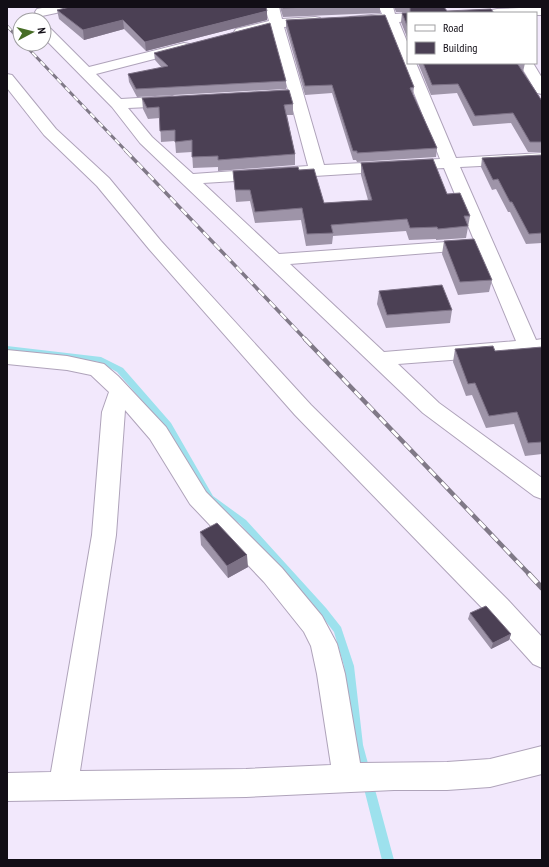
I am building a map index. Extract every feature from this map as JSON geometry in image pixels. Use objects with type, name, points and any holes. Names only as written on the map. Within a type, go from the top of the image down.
[{"type":"street","points":[[52,12],[65,7]]},
{"type":"street","points":[[272,7],[317,170]]},
{"type":"street","points":[[520,12],[542,11]]},
{"type":"street","points":[[388,12],[407,60]]},
{"type":"street","points":[[345,20],[388,12],[407,17]]},
{"type":"street","points":[[231,35],[277,23],[330,21]]},
{"type":"street","points":[[52,31],[86,72],[117,104],[146,140],[190,179],[431,408],[542,490]]},
{"type":"street","points":[[86,72],[200,43]]},
{"type":"street","points":[[379,359],[536,347],[484,244],[409,64]]},
{"type":"street","points":[[527,64],[542,90]]},
{"type":"street","points":[[7,78],[50,132],[103,182],[155,245],[303,410],[498,607],[542,656]]},
{"type":"street","points":[[242,97],[297,94]]},
{"type":"street","points":[[117,104],[187,100]]},
{"type":"street","points":[[190,179],[317,170],[542,158]]},
{"type":"street","points":[[274,260],[484,244]]},
{"type":"street","points":[[7,357],[67,363],[97,369],[120,391],[158,433],[198,498],[273,575],[314,624],[324,644],[331,674],[348,779]]},
{"type":"street","points":[[63,786],[104,535],[113,412],[120,391]]},
{"type":"street","points":[[7,787],[246,783],[394,776],[447,776],[490,773],[542,760]]},
{"type":"building","points":[[70,7],[266,7],[267,11],[145,42],[123,20],[83,30],[57,10]]},
{"type":"building","points":[[283,7],[311,7],[283,8]]},
{"type":"building","points":[[410,7],[444,7],[447,11],[491,9],[493,12],[410,12]]},
{"type":"building","points":[[402,13],[407,13],[407,26]]},
{"type":"building","points":[[385,15],[414,87],[410,88],[437,148],[357,153],[357,151],[353,151],[332,85],[305,86],[286,20]]},
{"type":"building","points":[[270,23],[286,81],[136,89],[128,74],[168,66],[154,53]]},
{"type":"building","points":[[423,64],[518,64],[542,101],[542,142],[530,142],[513,113],[475,116],[458,84],[432,85]]},
{"type":"building","points":[[289,90],[293,104],[284,105],[295,154],[218,160],[218,156],[192,157],[192,140],[175,142],[175,130],[160,131],[159,107],[147,108],[142,98]]},
{"type":"building","points":[[542,155],[542,233],[529,234],[498,179],[493,180],[482,158]]},
{"type":"building","points":[[433,159],[447,194],[460,193],[470,216],[464,216],[468,226],[438,229],[437,227],[410,228],[407,219],[331,225],[333,233],[307,234],[302,208],[255,212],[250,190],[235,190],[233,171],[298,167],[299,170],[314,169],[324,203],[372,200],[361,163]]},
{"type":"building","points":[[474,239],[492,280],[460,282],[444,241]]},
{"type":"building","points":[[442,285],[452,310],[387,315],[379,291]]},
{"type":"building","points":[[493,346],[495,351],[542,347],[542,442],[528,443],[517,412],[489,416],[475,383],[468,384],[455,349]]},
{"type":"building","points":[[217,523],[247,555],[227,566],[200,532]]},
{"type":"building","points":[[486,606],[511,634],[493,643],[470,613]]},
{"type":"waterway","points":[[7,348],[101,360],[120,370],[168,425],[210,498],[243,522],[323,611],[338,630],[349,666],[358,745],[388,860]]},
{"type":"railway","points":[[7,26],[12,31]]},
{"type":"railway","points":[[32,52],[127,152]]},
{"type":"railway","points":[[126,151],[306,340]]},
{"type":"railway","points":[[305,339],[530,575]]},
{"type":"railway","points":[[529,574],[542,588]]}]
